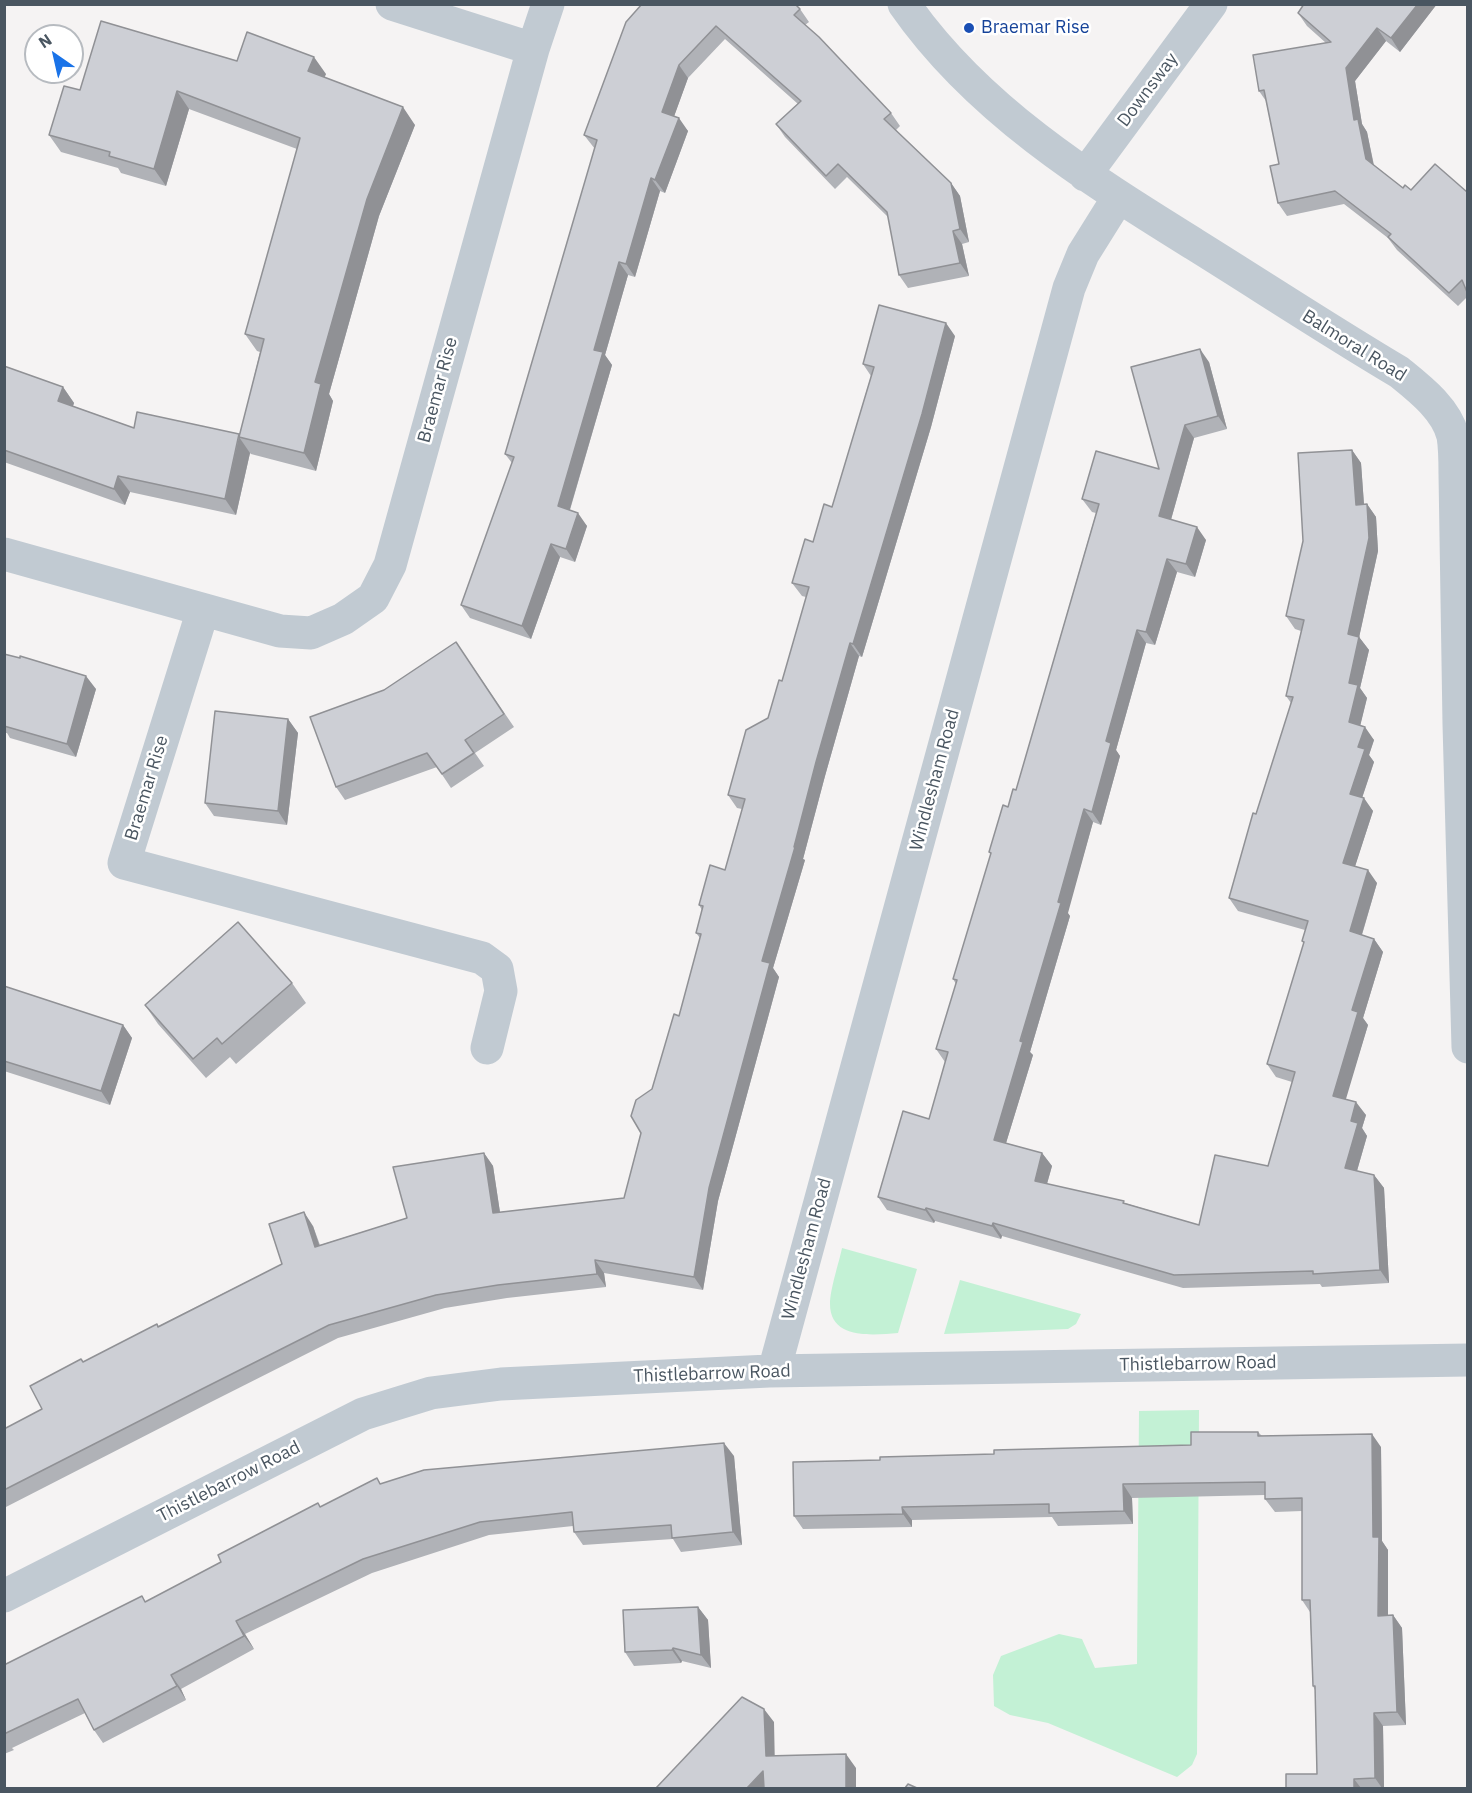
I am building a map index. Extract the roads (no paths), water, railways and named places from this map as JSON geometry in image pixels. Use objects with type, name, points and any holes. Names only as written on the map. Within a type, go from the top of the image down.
[{"type":"street","points":[[392,4],[533,49]]},
{"type":"street","name":"Braemar Rise","points":[[4,554],[280,631],[311,633],[343,619],[373,598],[390,565],[533,49],[548,4]]},
{"type":"street","name":"Balmoral Road","points":[[904,4],[943,52],[987,97],[1046,148],[1118,198],[1400,372],[1422,390],[1448,423],[1453,438],[1455,474],[1467,1047]]},
{"type":"street","name":"Downsway","points":[[1085,175],[1211,4]]},
{"type":"street","name":"Windlesham Road","points":[[774,1371],[1069,288],[1083,254],[1118,198]]},
{"type":"street","name":"Braemar Rise","points":[[202,610],[124,863],[482,958],[497,969],[501,991],[487,1047]]},
{"type":"street","name":"Thistlebarrow Road","points":[[4,1596],[363,1414],[431,1393],[501,1384],[774,1371],[1467,1360]]},
{"type":"place","name":"Braemar Rise","points":[[969,28]]}]
